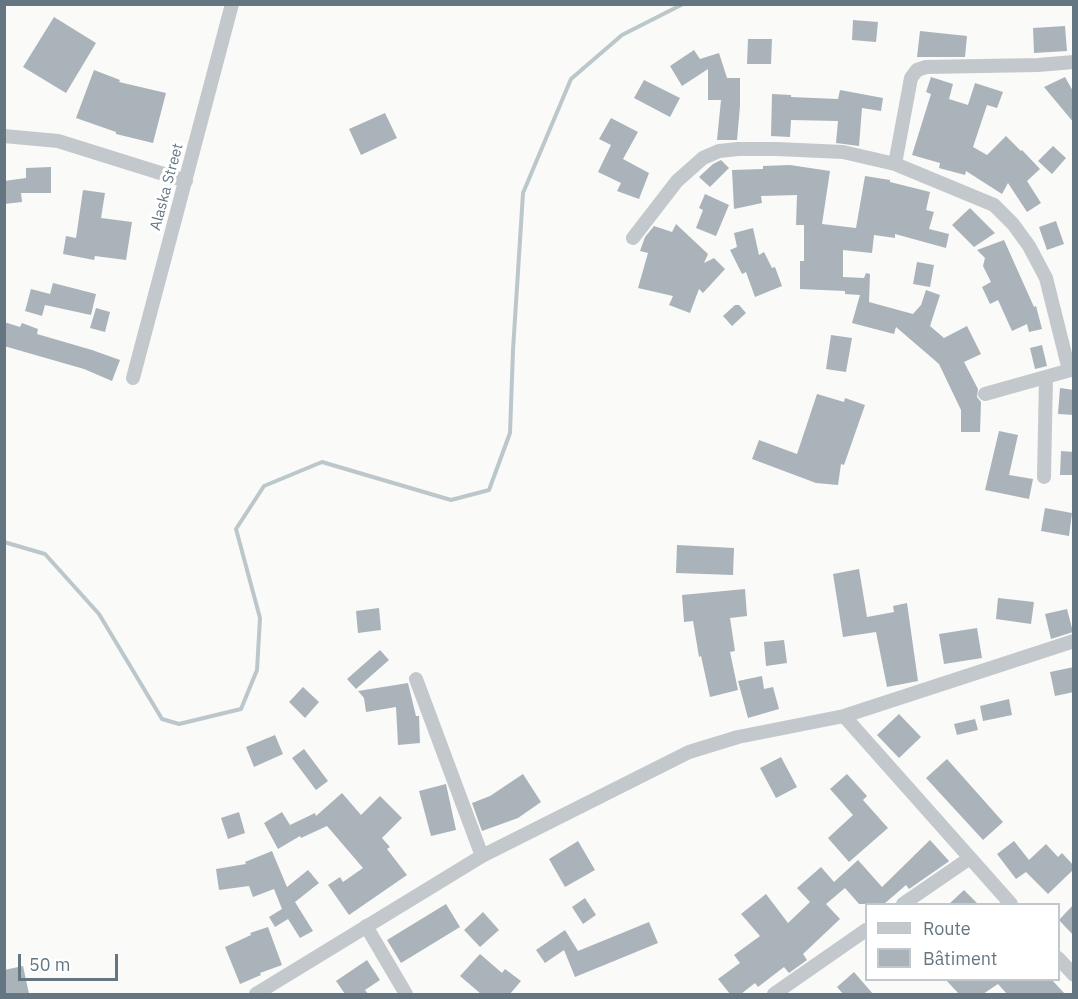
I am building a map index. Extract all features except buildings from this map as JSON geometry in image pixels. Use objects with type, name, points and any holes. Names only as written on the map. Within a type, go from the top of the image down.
[{"type":"street","name":"Alaska Street","points":[[133,378],[232,4]]},
{"type":"street","points":[[895,164],[911,78],[917,70],[926,67],[1074,62]]},
{"type":"street","points":[[4,136],[58,141],[186,181]]},
{"type":"street","points":[[633,238],[677,181],[703,158],[719,151],[738,149],[777,148],[843,152],[895,164],[994,205],[1013,224],[1029,246],[1046,278],[1071,370],[985,394]]},
{"type":"street","points":[[1044,477],[1046,377]]},
{"type":"street","points":[[256,994],[482,855],[689,752],[738,737],[844,717],[1074,641]]},
{"type":"street","points":[[416,679],[482,855]]},
{"type":"street","points":[[844,717],[1010,903]]},
{"type":"street","points":[[904,903],[970,858]]},
{"type":"street","points":[[366,926],[406,994]]},
{"type":"street","points":[[774,994],[865,931]]},
{"type":"street","points":[[1060,959],[1074,975]]},
{"type":"waterway","points":[[4,542],[45,554],[99,614],[162,719],[179,724],[241,709],[257,670],[260,618],[236,529],[264,486],[322,462],[451,500],[489,490],[510,433],[523,193],[571,79],[622,35],[683,4]]}]
